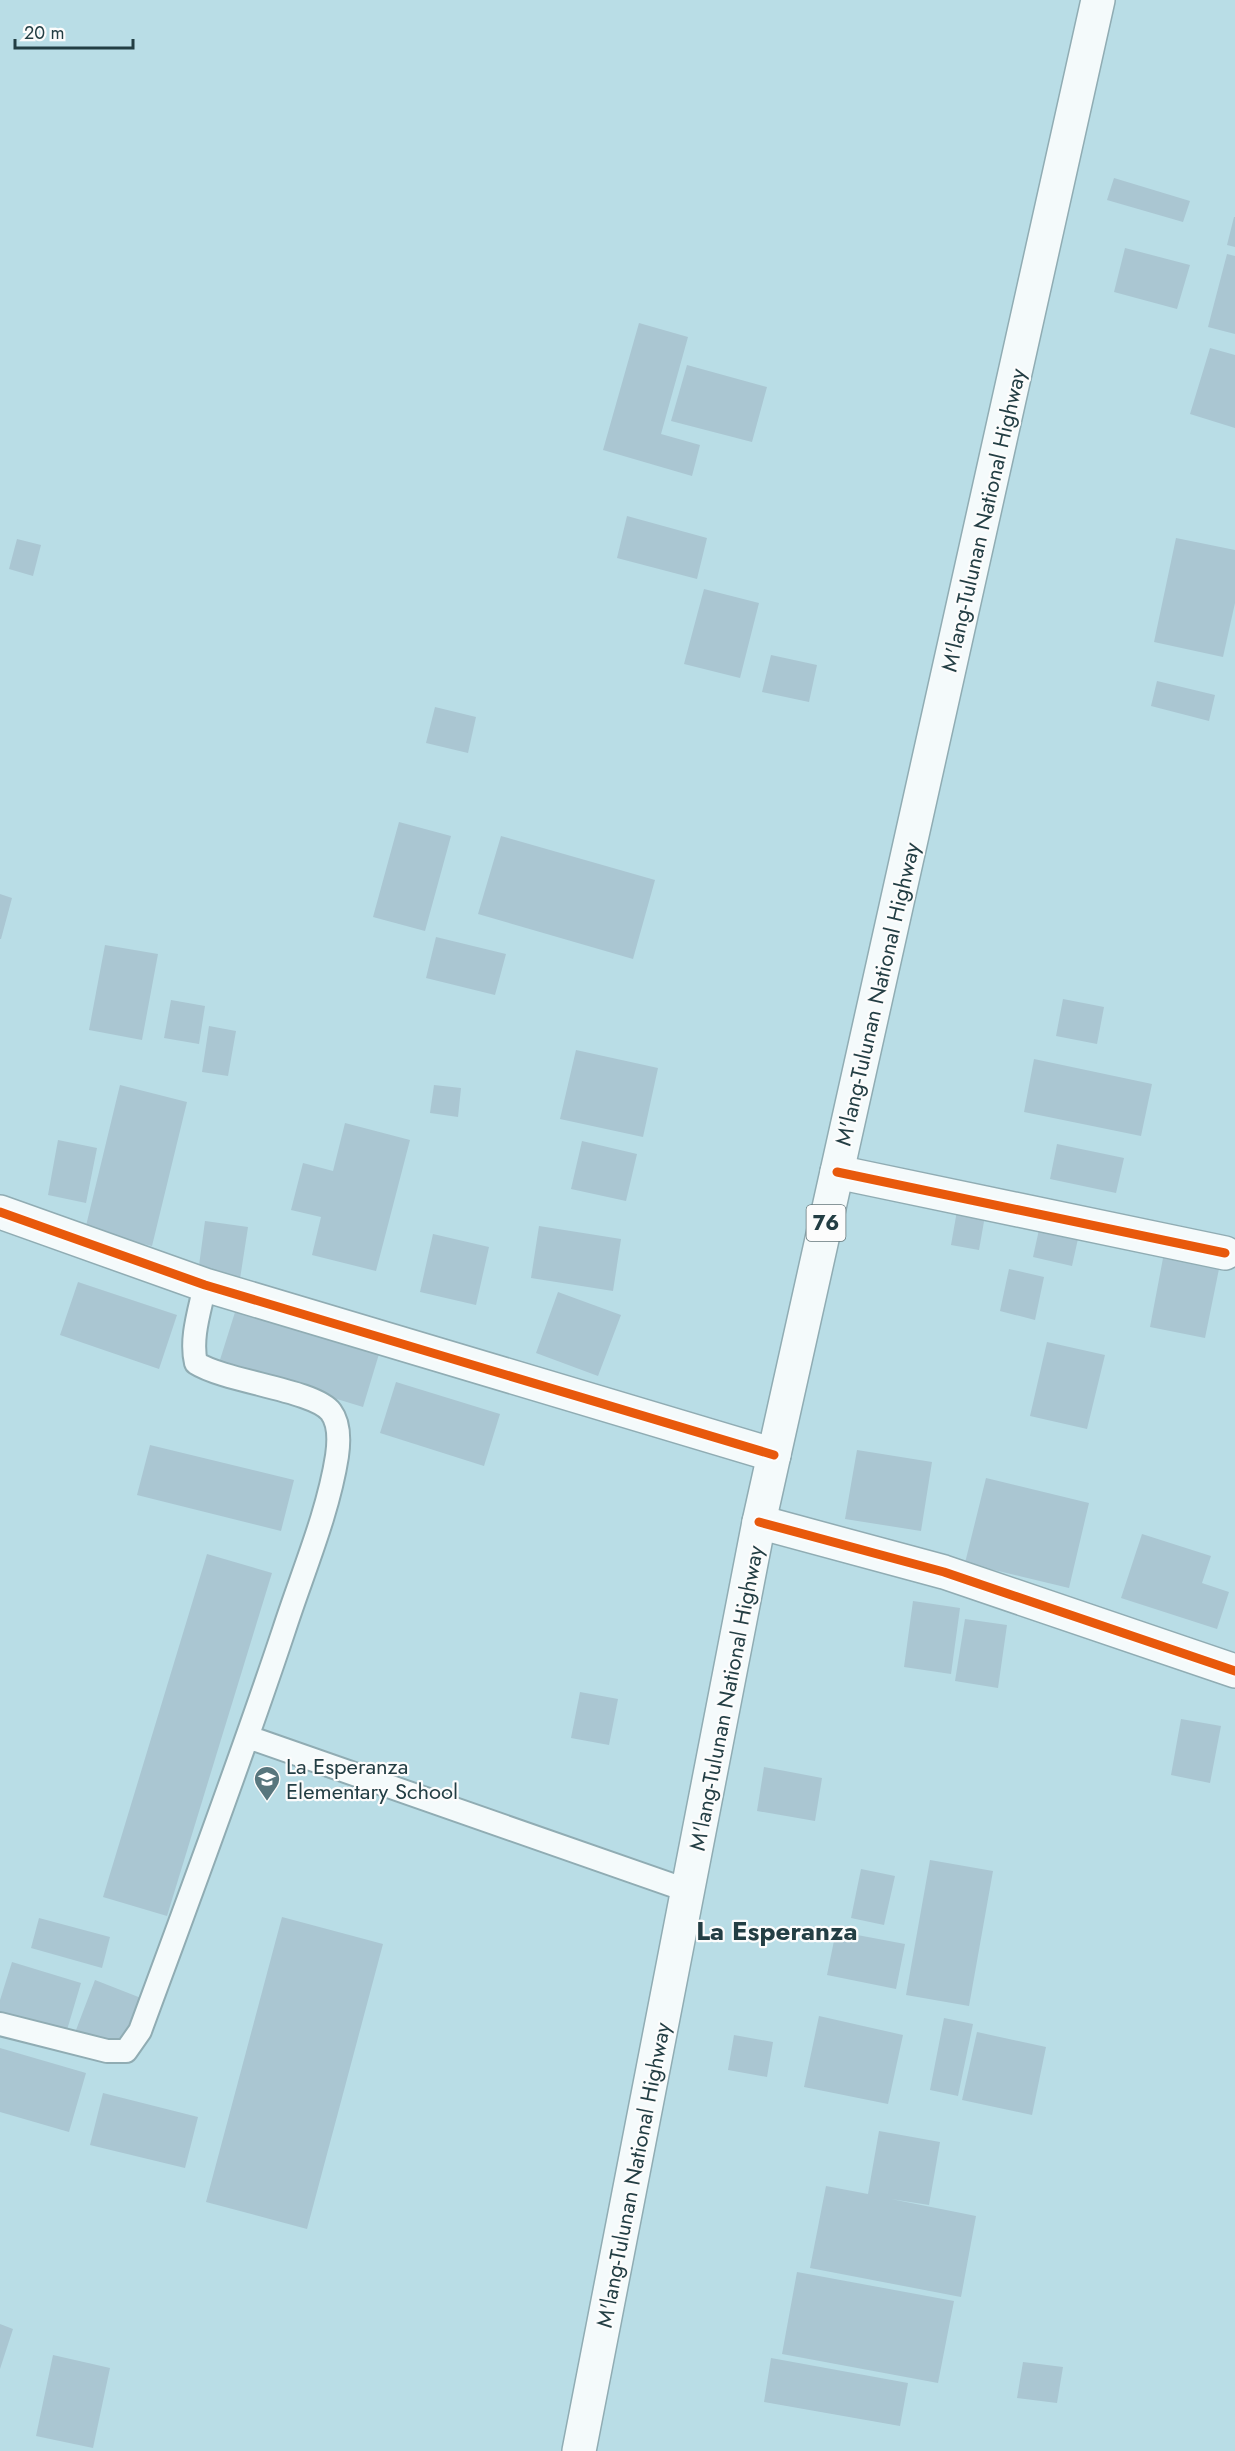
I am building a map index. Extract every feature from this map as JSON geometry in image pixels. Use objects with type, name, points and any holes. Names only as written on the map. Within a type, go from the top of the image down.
[{"type":"main road","name":"M'lang-Tulunan National Highway","points":[[579,2451],[759,1522],[1098,0]]},
{"type":"main road","points":[[837,1172],[1225,1253]]},
{"type":"main road","points":[[0,1212],[205,1285],[774,1455]]},
{"type":"main road","points":[[759,1522],[944,1572],[1235,1671]]},
{"type":"lane","points":[[0,2024],[107,2051],[126,2050],[140,2031],[248,1737],[326,1503],[337,1455],[338,1425],[331,1411],[314,1399],[218,1373],[196,1363],[195,1335],[205,1285]]},
{"type":"lane","points":[[248,1737],[689,1891]]},
{"type":"building","points":[[1114,178],[1190,201],[1183,222],[1107,200]]},
{"type":"building","points":[[1235,217],[1235,247],[1227,245]]},
{"type":"building","points":[[1125,248],[1190,265],[1177,309],[1114,292]]},
{"type":"building","points":[[1227,254],[1235,256],[1235,334],[1208,327]]},
{"type":"building","points":[[639,323],[688,337],[661,434],[700,445],[692,476],[603,450]]},
{"type":"building","points":[[1210,348],[1235,355],[1235,428],[1190,414]]},
{"type":"building","points":[[687,365],[767,387],[752,442],[671,421]]},
{"type":"building","points":[[627,516],[707,538],[697,579],[617,558]]},
{"type":"building","points":[[1176,538],[1235,550],[1235,603],[1223,657],[1154,642]]},
{"type":"building","points":[[17,539],[41,545],[33,576],[9,569]]},
{"type":"building","points":[[704,589],[759,603],[740,678],[684,664]]},
{"type":"building","points":[[771,655],[817,665],[809,702],[762,692]]},
{"type":"building","points":[[1157,681],[1215,695],[1209,721],[1151,706]]},
{"type":"building","points":[[435,707],[476,717],[468,753],[426,743]]},
{"type":"building","points":[[399,822],[451,836],[425,931],[373,917]]},
{"type":"building","points":[[501,836],[655,880],[633,959],[478,914]]},
{"type":"building","points":[[0,894],[12,898],[1,939],[0,939]]},
{"type":"building","points":[[436,937],[506,954],[495,995],[426,978]]},
{"type":"building","points":[[105,945],[158,954],[142,1040],[89,1030]]},
{"type":"building","points":[[1063,999],[1104,1007],[1097,1044],[1056,1036]]},
{"type":"building","points":[[171,1000],[205,1006],[199,1044],[164,1038]]},
{"type":"building","points":[[209,1026],[236,1031],[228,1076],[202,1072]]},
{"type":"building","points":[[576,1050],[658,1068],[643,1137],[560,1119]]},
{"type":"building","points":[[1034,1059],[1152,1084],[1141,1136],[1024,1112]]},
{"type":"building","points":[[120,1085],[187,1102],[152,1246],[85,1230]]},
{"type":"building","points":[[434,1085],[461,1088],[458,1117],[430,1113]]},
{"type":"building","points":[[345,1123],[410,1140],[376,1271],[312,1255],[321,1217],[291,1210],[303,1163],[333,1171]]},
{"type":"building","points":[[58,1140],[97,1148],[86,1203],[48,1195]]},
{"type":"building","points":[[582,1141],[637,1154],[626,1201],[571,1189]]},
{"type":"building","points":[[1057,1144],[1124,1158],[1116,1193],[1050,1179]]},
{"type":"building","points":[[958,1205],[986,1210],[979,1250],[951,1245]]},
{"type":"building","points":[[205,1221],[248,1227],[240,1279],[198,1273]]},
{"type":"building","points":[[1040,1225],[1079,1234],[1072,1266],[1033,1257]]},
{"type":"building","points":[[539,1226],[621,1239],[613,1291],[531,1278]]},
{"type":"building","points":[[433,1234],[489,1247],[476,1305],[420,1292]]},
{"type":"building","points":[[1164,1253],[1220,1264],[1205,1338],[1150,1327]]},
{"type":"building","points":[[1009,1269],[1044,1277],[1035,1320],[1000,1311]]},
{"type":"building","points":[[78,1282],[177,1315],[159,1369],[60,1335]]},
{"type":"building","points":[[558,1292],[621,1315],[598,1376],[536,1353]]},
{"type":"building","points":[[236,1309],[379,1354],[363,1407],[219,1363]]},
{"type":"building","points":[[1047,1342],[1105,1355],[1087,1429],[1030,1416]]},
{"type":"building","points":[[396,1382],[500,1414],[484,1466],[380,1433]]},
{"type":"building","points":[[150,1445],[294,1480],[281,1531],[137,1495]]},
{"type":"building","points":[[857,1450],[932,1462],[921,1531],[845,1519]]},
{"type":"building","points":[[986,1478],[1089,1503],[1069,1588],[965,1563]]},
{"type":"building","points":[[1142,1534],[1211,1556],[1202,1583],[1229,1592],[1217,1629],[1121,1598]]},
{"type":"building","points":[[207,1554],[272,1573],[167,1916],[103,1897]]},
{"type":"building","points":[[913,1601],[960,1608],[951,1674],[904,1667]]},
{"type":"building","points":[[965,1619],[1007,1625],[998,1688],[955,1681]]},
{"type":"building","points":[[580,1692],[618,1699],[609,1745],[571,1738]]},
{"type":"building","points":[[1181,1719],[1221,1726],[1210,1783],[1171,1775]]},
{"type":"building","points":[[764,1767],[822,1778],[815,1821],[757,1811]]},
{"type":"building","points":[[930,1860],[993,1871],[969,2006],[906,1995]]},
{"type":"building","points":[[861,1869],[895,1876],[884,1925],[851,1918]]},
{"type":"building","points":[[282,1917],[383,1944],[307,2229],[206,2202]]},
{"type":"building","points":[[39,1918],[110,1937],[102,1968],[31,1948]]},
{"type":"building","points":[[836,1931],[905,1944],[896,1989],[827,1975]]},
{"type":"building","points":[[12,1962],[81,1983],[64,2040],[0,2021],[0,2000]]},
{"type":"building","points":[[95,1980],[141,1998],[122,2047],[76,2030]]},
{"type":"building","points":[[819,2016],[903,2035],[888,2104],[804,2087]]},
{"type":"building","points":[[944,2018],[973,2024],[958,2096],[930,2090]]},
{"type":"building","points":[[977,2032],[1046,2047],[1032,2115],[962,2100]]},
{"type":"building","points":[[734,2035],[773,2042],[767,2077],[728,2070]]},
{"type":"building","points":[[0,2048],[86,2073],[69,2132],[0,2112]]},
{"type":"building","points":[[103,2093],[198,2117],[185,2168],[90,2145]]},
{"type":"building","points":[[879,2131],[940,2142],[929,2205],[891,2199],[976,2216],[961,2297],[810,2268],[826,2186],[868,2194]]},
{"type":"building","points":[[797,2272],[954,2301],[938,2383],[782,2354]]},
{"type":"building","points":[[0,2324],[13,2329],[0,2369]]},
{"type":"building","points":[[53,2355],[110,2368],[93,2448],[36,2436]]},
{"type":"building","points":[[771,2358],[908,2383],[900,2426],[764,2402]]},
{"type":"building","points":[[1023,2362],[1063,2367],[1057,2403],[1017,2398]]},
{"type":"cycle path","points":[[837,1172],[1225,1253]]},
{"type":"cycle path","points":[[0,1212],[205,1285],[774,1455]]},
{"type":"cycle path","points":[[759,1522],[944,1572],[1235,1671]]},
{"type":"place","name":"La Esperanza Elementary School","points":[[267,1802]]},
{"type":"district","name":"La Esperanza","points":[[777,1931]]}]
